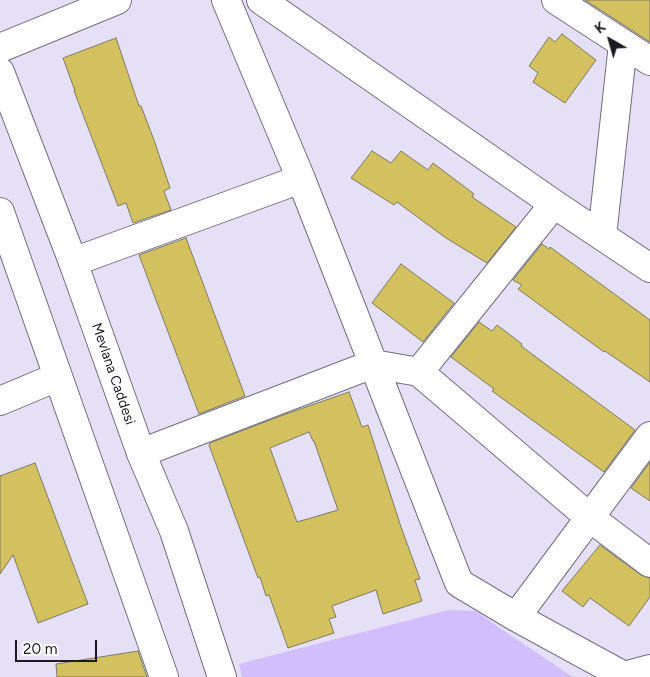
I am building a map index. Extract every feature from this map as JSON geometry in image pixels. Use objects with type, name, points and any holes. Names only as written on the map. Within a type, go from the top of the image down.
[{"type":"street","points":[[0,48],[117,0]]},
{"type":"street","points":[[226,0],[300,179],[459,583],[516,617],[624,676],[650,669]]},
{"type":"street","points":[[261,0],[554,204],[650,268]]},
{"type":"street","points":[[556,0],[650,61]]},
{"type":"street","points":[[602,236],[623,44]]},
{"type":"street","name":"Mevlana Caddesi","points":[[0,72],[74,262],[141,453],[174,531],[222,677]]},
{"type":"street","points":[[74,262],[300,179]]},
{"type":"street","points":[[419,372],[554,204]]},
{"type":"street","points":[[0,212],[164,677]]},
{"type":"street","points":[[141,453],[372,364],[419,372],[589,516],[650,563]]},
{"type":"street","points":[[0,401],[57,377]]},
{"type":"street","points":[[516,617],[650,436]]},
{"type":"shaded area","points":[[448,610],[476,611],[573,677],[242,677],[239,664]]},
{"type":"building","points":[[585,0],[650,0],[650,42]]},
{"type":"building","points":[[562,34],[596,60],[565,103],[533,82],[538,73],[529,66],[549,37],[555,42]]},
{"type":"building","points":[[116,38],[170,188],[164,191],[171,210],[133,223],[126,203],[118,206],[63,58]]},
{"type":"building","points":[[372,151],[391,163],[401,151],[428,170],[433,163],[474,194],[472,197],[516,227],[487,263],[446,238],[397,202],[394,205],[351,178]]},
{"type":"building","points":[[186,238],[245,396],[199,414],[139,255]]},
{"type":"building","points":[[542,244],[549,249],[550,247],[650,320],[650,382],[604,352],[518,289],[522,285],[513,280]]},
{"type":"building","points":[[401,264],[454,303],[423,342],[372,303]]},
{"type":"building","points":[[479,322],[492,331],[497,325],[522,344],[521,346],[635,430],[604,472],[492,391],[494,389],[451,357]]},
{"type":"building","points":[[349,392],[362,427],[368,425],[420,579],[415,580],[422,601],[383,614],[376,590],[332,606],[336,617],[329,619],[334,633],[288,648],[269,595],[266,596],[260,577],[258,578],[209,445],[283,415]],"holes":[[[309,432],[338,510],[297,522],[270,448]]]},
{"type":"building","points":[[650,462],[650,501],[631,488]]},
{"type":"building","points":[[35,463],[88,604],[38,623],[13,555],[0,574],[0,476]]},
{"type":"building","points":[[600,545],[641,575],[650,578],[650,597],[629,626],[590,598],[583,607],[562,591]]},
{"type":"building","points":[[138,651],[147,677],[57,677],[56,664]]}]
